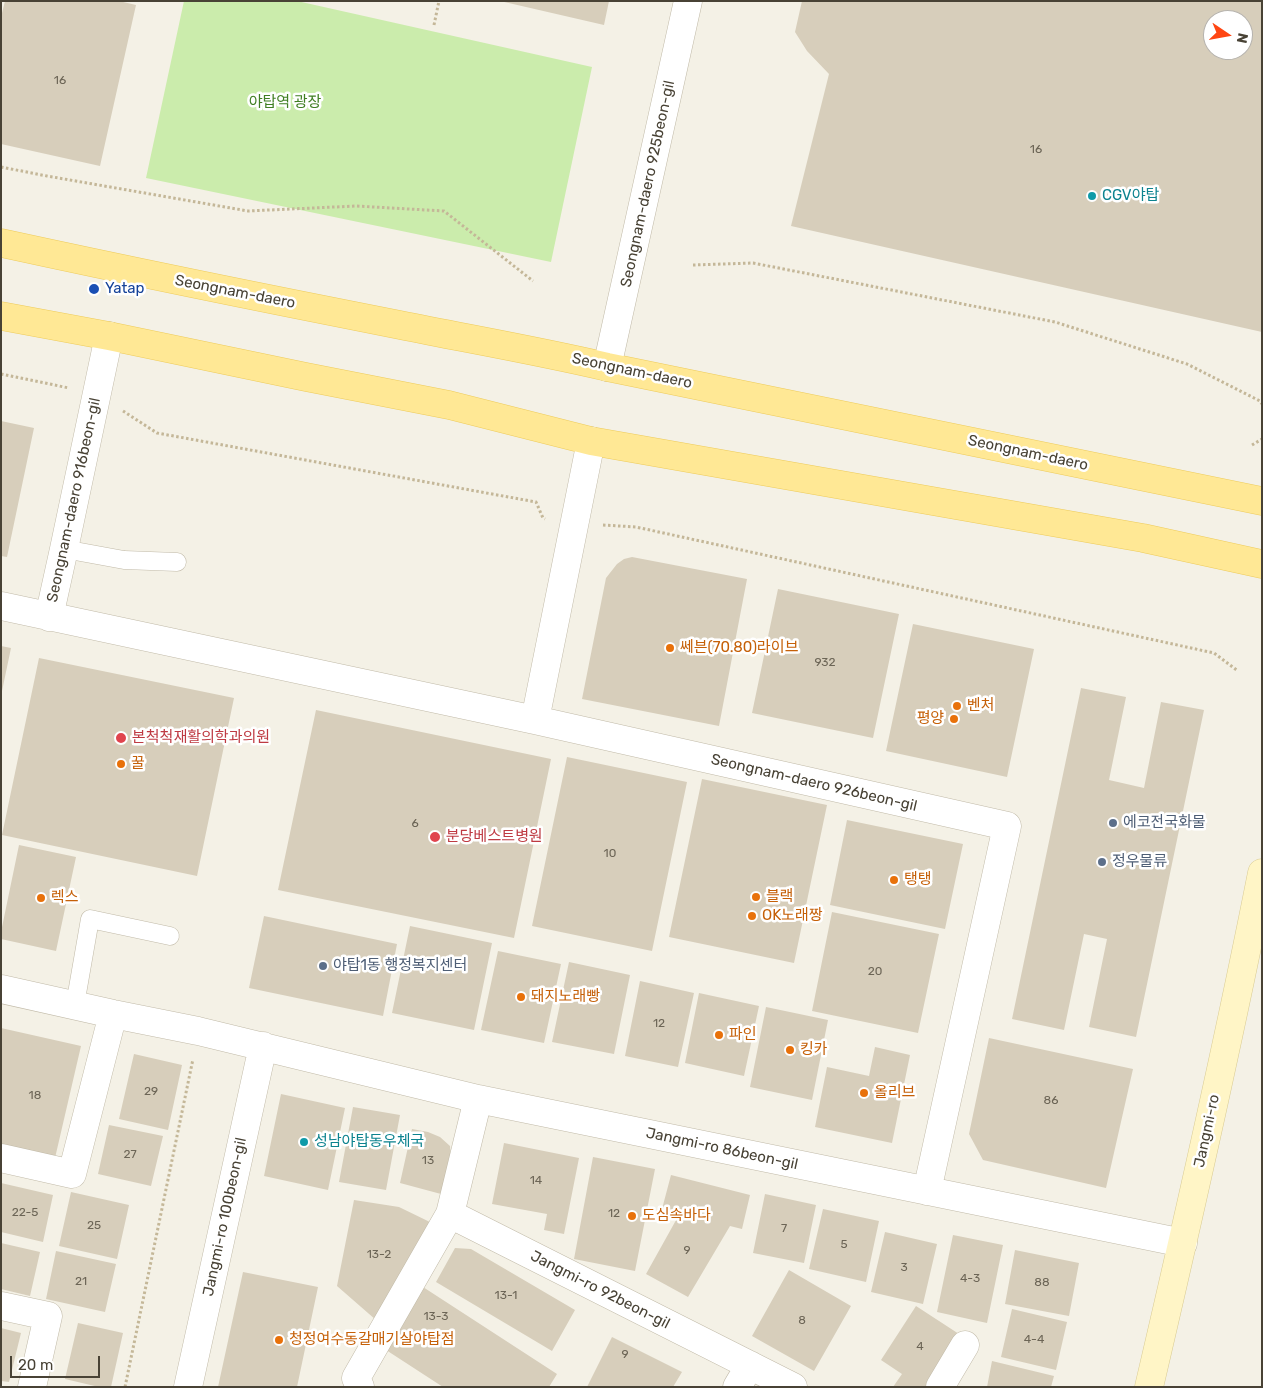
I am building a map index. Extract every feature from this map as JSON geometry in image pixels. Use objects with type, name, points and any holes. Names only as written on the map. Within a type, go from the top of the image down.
[{"type":"main road","name":"Seongnam-daero","points":[[1,243],[430,331],[534,350],[608,367],[1262,501]]},
{"type":"main road","points":[[1,316],[450,405],[591,441],[1143,538],[1262,564]]},
{"type":"street","name":"Seongnam-daero 925beon-gil","points":[[608,367],[688,1]]},
{"type":"street","name":"Seongnam-daero 916beon-gil","points":[[1,606],[49,616],[109,336]]},
{"type":"street","points":[[49,616],[535,720],[591,441]]},
{"type":"street","name":"Seongnam-daero 926beon-gil","points":[[535,720],[1006,826],[927,1191]]},
{"type":"street","name":"Jangmi-ro","points":[[1149,1387],[1183,1243],[1262,874]]},
{"type":"street","name":"Jangmi-ro 86beon-gil","points":[[1,989],[198,1031],[478,1099],[1183,1243]]},
{"type":"street","points":[[1,1158],[72,1174],[113,1014]]},
{"type":"street","name":"Jangmi-ro 100beon-gil","points":[[188,1387],[263,1046]]},
{"type":"street","points":[[352,1384],[450,1214],[478,1099]]},
{"type":"street","name":"Jangmi-ro 92beon-gil","points":[[450,1214],[743,1376],[793,1387]]},
{"type":"street","points":[[1,1306],[48,1316],[32,1387]]},
{"type":"street","points":[[940,1387],[965,1345]]},
{"type":"lane","points":[[64,549],[124,560],[177,562]]},
{"type":"lane","points":[[75,1005],[90,918],[170,936]]},
{"type":"path","points":[[434,25],[439,1]]},
{"type":"path","points":[[1,167],[248,211],[356,206],[444,211],[533,281]]},
{"type":"path","points":[[693,265],[753,263],[1055,322],[1186,364],[1260,401],[1262,404]]},
{"type":"path","points":[[1,374],[97,394],[157,433],[536,502],[543,518],[574,523],[636,527],[1214,653],[1238,671]]},
{"type":"path","points":[[1252,445],[1262,439]]},
{"type":"path","points":[[126,1387],[198,1031]]},
{"type":"green space","name":"야탑역 광장","points":[[184,1],[297,1],[592,67],[551,262],[146,178]]},
{"type":"building","points":[[5,1],[119,1],[136,5],[100,166],[1,144],[1,17]]},
{"type":"building","points":[[500,1],[609,1],[604,25]]},
{"type":"building","points":[[802,1],[1262,1],[1262,332],[791,226],[829,74],[807,51],[795,32]]},
{"type":"building","points":[[1,421],[34,428],[7,557],[1,556]]},
{"type":"building","points":[[632,557],[747,579],[719,726],[582,699],[606,578],[617,564],[624,559]]},
{"type":"building","points":[[778,589],[899,614],[873,738],[752,713]]},
{"type":"building","points":[[913,624],[1034,649],[1007,777],[886,751]]},
{"type":"building","points":[[1,646],[11,648],[2,691],[1,691]]},
{"type":"building","points":[[39,658],[234,698],[197,876],[2,835]]},
{"type":"building","points":[[1081,688],[1126,697],[1109,780],[1144,788],[1161,702],[1204,710],[1136,1037],[1089,1027],[1107,939],[1084,934],[1064,1030],[1012,1019]]},
{"type":"building","points":[[316,710],[551,759],[514,938],[278,890]]},
{"type":"building","points":[[567,757],[687,782],[652,951],[532,926]]},
{"type":"building","points":[[702,779],[827,805],[794,963],[669,937]]},
{"type":"building","points":[[847,820],[963,844],[945,929],[830,905]]},
{"type":"building","points":[[19,845],[76,857],[56,951],[1,939]]},
{"type":"building","points":[[832,912],[939,934],[918,1033],[812,1011]]},
{"type":"building","name":"야탑1동 행정복지센터","points":[[264,916],[397,944],[383,1016],[249,988]]},
{"type":"building","points":[[410,926],[492,943],[474,1030],[392,1013]]},
{"type":"building","points":[[498,951],[561,964],[544,1043],[481,1030]]},
{"type":"building","points":[[569,962],[630,975],[614,1054],[552,1042]]},
{"type":"building","points":[[640,981],[694,993],[678,1067],[625,1056]]},
{"type":"building","points":[[699,993],[759,1006],[744,1076],[685,1063]]},
{"type":"building","points":[[766,1007],[828,1020],[812,1100],[750,1087]]},
{"type":"building","points":[[1,1028],[81,1046],[55,1158],[1,1146]]},
{"type":"building","points":[[989,1038],[1133,1069],[1106,1188],[983,1160],[969,1134]]},
{"type":"building","points":[[875,1047],[910,1055],[892,1143],[815,1127],[827,1067],[869,1076]]},
{"type":"building","points":[[134,1054],[182,1065],[168,1130],[119,1119]]},
{"type":"building","name":"성남야탑동우체국","points":[[281,1094],[345,1108],[328,1190],[264,1176]]},
{"type":"building","points":[[353,1107],[400,1115],[386,1190],[339,1182]]},
{"type":"building","points":[[109,1125],[163,1136],[151,1186],[98,1174]]},
{"type":"building","points":[[412,1129],[428,1132],[440,1137],[450,1146],[451,1157],[441,1194],[400,1183]]},
{"type":"building","points":[[504,1143],[579,1158],[564,1234],[544,1230],[547,1214],[492,1204]]},
{"type":"building","points":[[593,1157],[655,1169],[635,1271],[574,1259]]},
{"type":"building","points":[[671,1175],[750,1195],[742,1229],[730,1226],[688,1297],[646,1274],[680,1213],[662,1209]]},
{"type":"building","points":[[1,1183],[53,1195],[43,1242],[1,1232]]},
{"type":"building","points":[[71,1192],[129,1205],[117,1259],[59,1246]]},
{"type":"building","points":[[765,1194],[816,1205],[804,1263],[753,1253]]},
{"type":"building","points":[[354,1200],[399,1207],[434,1224],[376,1320],[337,1286]]},
{"type":"building","points":[[823,1209],[879,1221],[866,1282],[809,1269]]},
{"type":"building","points":[[885,1232],[937,1244],[923,1304],[871,1292]]},
{"type":"building","points":[[953,1235],[1003,1245],[987,1323],[937,1312]]},
{"type":"building","points":[[1,1243],[40,1252],[30,1296],[1,1289]]},
{"type":"building","points":[[455,1248],[471,1249],[575,1310],[552,1351],[436,1282]]},
{"type":"building","points":[[1015,1250],[1079,1263],[1069,1316],[1005,1304]]},
{"type":"building","points":[[56,1251],[116,1264],[105,1312],[46,1299]]},
{"type":"building","points":[[789,1270],[851,1306],[814,1371],[752,1336]]},
{"type":"building","points":[[243,1272],[318,1287],[297,1387],[218,1387]]},
{"type":"building","points":[[423,1287],[557,1374],[549,1387],[443,1387],[383,1348]]},
{"type":"building","points":[[916,1306],[959,1334],[925,1387],[893,1387],[902,1374],[881,1360]]},
{"type":"building","points":[[1012,1309],[1067,1322],[1056,1370],[1001,1357]]},
{"type":"building","points":[[78,1323],[123,1333],[111,1387],[99,1387],[65,1379]]},
{"type":"building","points":[[1,1328],[21,1333],[9,1382],[1,1381]]},
{"type":"building","points":[[612,1337],[682,1372],[673,1387],[587,1387]]},
{"type":"building","points":[[992,1361],[1054,1376],[1051,1387],[987,1387]]},
{"type":"place","name":"CGV야탑","points":[[1092,196]]},
{"type":"place","name":"Yatap","points":[[94,289]]},
{"type":"place","name":"쎄븐(70.80)라이브","points":[[670,648]]},
{"type":"place","name":"벤처","points":[[957,706]]},
{"type":"place","name":"평양","points":[[954,719]]},
{"type":"place","name":"본척척재활의학과의원","points":[[121,738]]},
{"type":"place","name":"꿀","points":[[121,764]]},
{"type":"place","name":"에코전국화물","points":[[1113,823]]},
{"type":"place","name":"분당베스트병원","points":[[435,837]]},
{"type":"place","name":"정우물류","points":[[1102,862]]},
{"type":"place","name":"탱탱","points":[[894,880]]},
{"type":"place","name":"블랙","points":[[756,897]]},
{"type":"place","name":"렉스","points":[[41,898]]},
{"type":"place","name":"OK노래짱","points":[[752,916]]},
{"type":"place","name":"야탑1동 행정복지센터","points":[[323,966]]},
{"type":"place","name":"돼지노래빵","points":[[521,997]]},
{"type":"place","name":"파인","points":[[719,1035]]},
{"type":"place","name":"킹카","points":[[790,1050]]},
{"type":"place","name":"올리브","points":[[864,1093]]},
{"type":"place","name":"성남야탑동우체국","points":[[304,1142]]},
{"type":"place","name":"도심속바다","points":[[632,1216]]},
{"type":"place","name":"청정여수동갈매기살야탑점","points":[[279,1340]]}]
